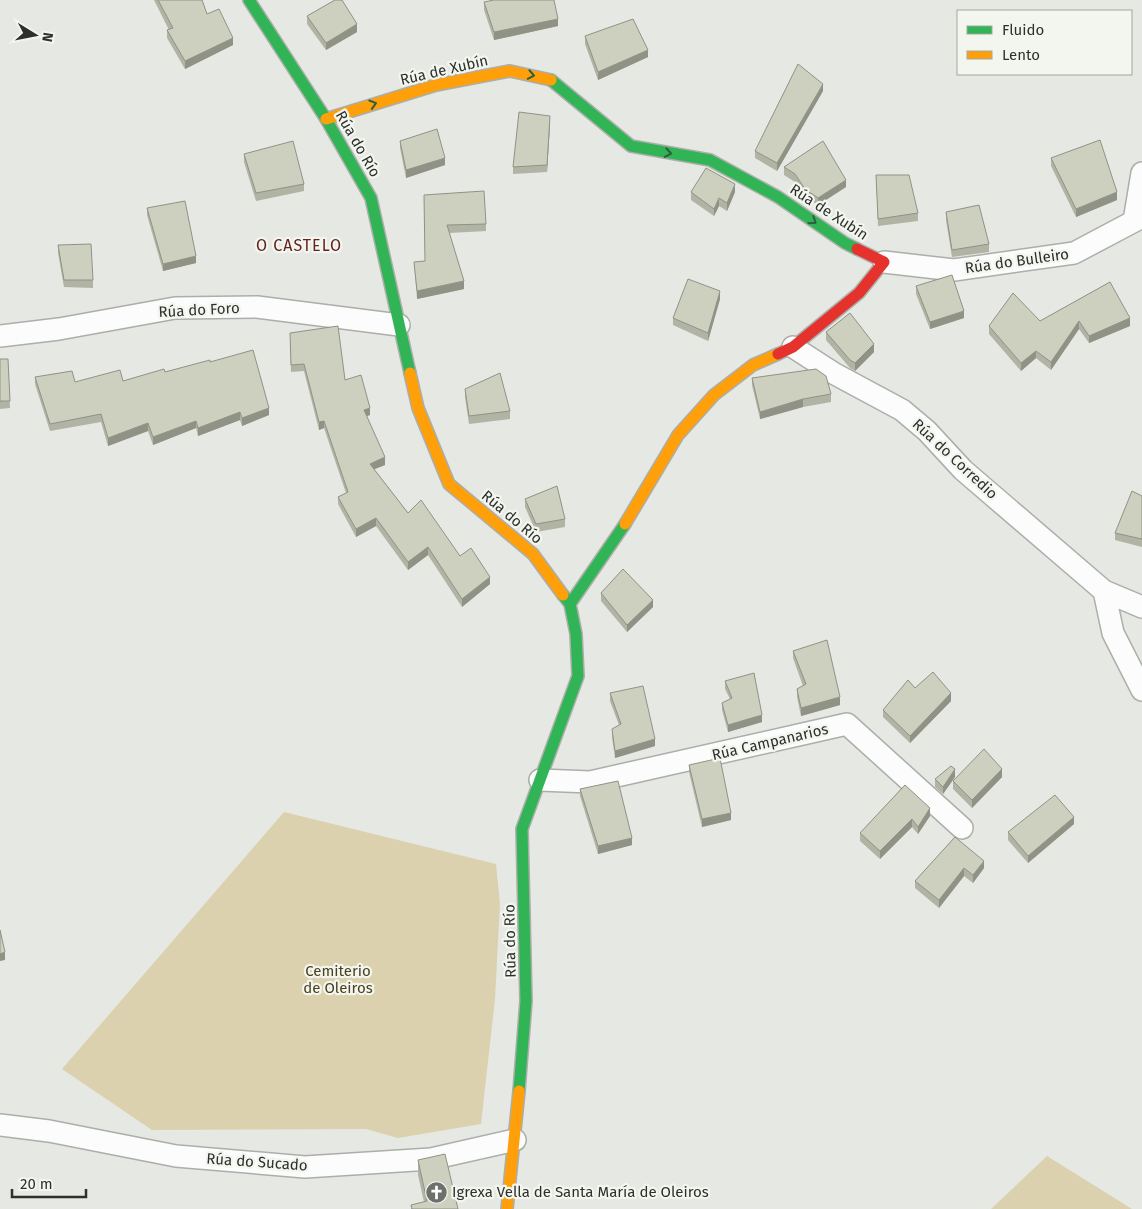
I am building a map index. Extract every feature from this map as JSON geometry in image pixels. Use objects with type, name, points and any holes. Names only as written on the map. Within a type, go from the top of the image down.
[{"type":"street","name":"Rúa do Río","points":[[250,0],[326,119],[372,198],[418,408],[448,484],[533,554],[570,604],[576,634],[578,676],[522,829],[526,1001],[515,1140],[507,1209]]},
{"type":"street","name":"Rúa de Xubín","points":[[326,119],[436,85],[510,70],[549,78],[631,146],[710,160],[778,197],[845,243],[884,262]]},
{"type":"street","points":[[1138,219],[1142,173]]},
{"type":"street","name":"Rúa do Bulleiro","points":[[884,262],[954,270],[1074,253],[1138,219]]},
{"type":"street","points":[[570,604],[628,520],[678,435],[714,395],[753,365],[793,347],[859,293],[884,262]]},
{"type":"street","name":"Rúa do Foro","points":[[0,336],[59,329],[175,308],[257,307],[399,325]]},
{"type":"street","name":"Rúa do Corredio","points":[[793,347],[835,374],[902,410],[927,431],[963,470],[1104,591],[1142,607]]},
{"type":"street","points":[[1104,591],[1113,633],[1142,690]]},
{"type":"street","name":"Rúa Campanarios","points":[[540,780],[590,782],[847,724],[962,828]]},
{"type":"street","name":"Rúa do Sucado","points":[[0,1125],[48,1131],[176,1156],[305,1167],[431,1158],[515,1140]]},
{"type":"green space","name":"Cemiterio de Oleiros","points":[[284,812],[496,864],[500,904],[495,999],[481,1124],[398,1138],[366,1129],[152,1130],[62,1069]]},
{"type":"green space","points":[[1047,1156],[1132,1209],[991,1209]]},
{"type":"building","points":[[158,0],[202,0],[207,14],[219,9],[233,38],[185,61],[167,30],[173,28]]},
{"type":"building","points":[[335,0],[342,0],[357,24],[326,43],[307,16]]},
{"type":"building","points":[[494,0],[554,0],[558,19],[494,32],[484,2]]},
{"type":"building","points":[[633,19],[648,50],[598,72],[585,36]]},
{"type":"building","points":[[798,64],[823,84],[777,163],[755,151]]},
{"type":"building","points":[[519,112],[550,116],[547,165],[513,167]]},
{"type":"building","points":[[437,129],[445,158],[406,170],[400,141]]},
{"type":"building","points":[[1100,140],[1117,192],[1076,209],[1051,158]]},
{"type":"building","points":[[293,141],[304,184],[256,193],[244,154]]},
{"type":"building","points":[[823,141],[846,180],[818,198],[805,189],[795,174],[784,167]]},
{"type":"building","points":[[706,168],[735,184],[727,203],[719,198],[714,209],[691,192]]},
{"type":"building","points":[[876,175],[909,175],[918,213],[878,219]]},
{"type":"building","points":[[484,191],[486,224],[447,225],[464,281],[417,291],[414,262],[425,261],[424,195]]},
{"type":"building","points":[[185,201],[196,256],[163,264],[147,208]]},
{"type":"building","points":[[979,205],[989,244],[952,250],[946,212]]},
{"type":"building","points":[[91,244],[93,280],[64,280],[58,245]]},
{"type":"building","points":[[952,275],[964,311],[930,322],[916,286]]},
{"type":"building","points":[[688,279],[720,291],[708,333],[673,318]]},
{"type":"building","points":[[1110,282],[1130,318],[1089,336],[1079,321],[1051,362],[1036,351],[1021,363],[989,326],[1013,293],[1040,321]]},
{"type":"building","points":[[850,313],[874,344],[855,363],[850,360],[826,332]]},
{"type":"building","points":[[338,326],[345,380],[361,375],[370,408],[364,410],[385,457],[370,464],[408,513],[421,500],[460,556],[471,548],[490,577],[462,599],[428,547],[408,562],[376,518],[356,529],[338,497],[348,492],[324,421],[319,422],[304,364],[291,365],[290,333]]},
{"type":"building","points":[[253,350],[269,408],[242,418],[240,412],[198,428],[196,421],[153,437],[148,423],[108,438],[101,414],[50,424],[35,377],[72,371],[75,382],[120,370],[123,381],[164,369],[165,372]]},
{"type":"building","points":[[0,359],[8,359],[10,401],[0,401]]},
{"type":"building","points":[[816,369],[826,376],[831,394],[803,399],[760,412],[752,378]]},
{"type":"building","points":[[500,373],[510,411],[469,416],[465,389]]},
{"type":"building","points":[[557,486],[565,519],[536,524],[525,499]]},
{"type":"building","points":[[1132,491],[1142,496],[1142,539],[1115,533]]},
{"type":"building","points":[[623,569],[653,600],[627,625],[601,593]]},
{"type":"building","points":[[827,640],[840,697],[801,708],[797,689],[806,684],[793,651]]},
{"type":"building","points":[[933,672],[951,693],[910,736],[883,710],[908,680],[915,688]]},
{"type":"building","points":[[754,673],[762,715],[728,725],[722,703],[732,698],[725,681]]},
{"type":"building","points":[[643,686],[655,739],[615,751],[612,729],[621,724],[610,693]]},
{"type":"building","points":[[984,749],[1002,769],[972,800],[953,781]]},
{"type":"building","points":[[720,758],[731,813],[702,819],[689,765]]},
{"type":"building","points":[[951,766],[955,769],[943,787],[935,779]]},
{"type":"building","points":[[618,781],[632,838],[598,846],[580,789]]},
{"type":"building","points":[[905,785],[930,808],[918,827],[912,819],[880,851],[860,833]]},
{"type":"building","points":[[1055,795],[1074,817],[1028,856],[1008,832]]},
{"type":"building","points":[[955,837],[984,861],[973,875],[964,868],[939,900],[915,881]]},
{"type":"building","points":[[0,930],[5,952],[0,954]]},
{"type":"building","name":"Igrexa Vella de Santa María de Oleiros","points":[[445,1154],[458,1209],[412,1209],[411,1205],[427,1201],[418,1160]]},
{"type":"traffic: fast","points":[[249,0],[326,119],[371,198],[410,373]]},
{"type":"traffic: fast","points":[[551,80],[631,146],[710,160],[778,197],[845,243],[857,249]]},
{"type":"traffic: fast","points":[[570,604],[625,524]]},
{"type":"traffic: fast","points":[[519,1091],[526,1001],[522,829],[578,676],[576,634],[570,604],[563,595]]},
{"type":"traffic: slow","points":[[326,119],[436,85],[510,71],[551,80]]},
{"type":"traffic: slow","points":[[625,524],[678,435],[714,395],[753,365],[778,354]]},
{"type":"traffic: slow","points":[[410,373],[418,408],[449,484],[533,554],[563,595]]},
{"type":"traffic: slow","points":[[507,1209],[519,1091]]},
{"type":"traffic: jam","points":[[778,354],[793,347],[859,293],[884,262],[857,249]]},
{"type":"place","name":"Igrexa Vella de Santa María de Oleiros","points":[[436,1192]]},
{"type":"district","name":"O CASTELO","points":[[299,245]]}]
